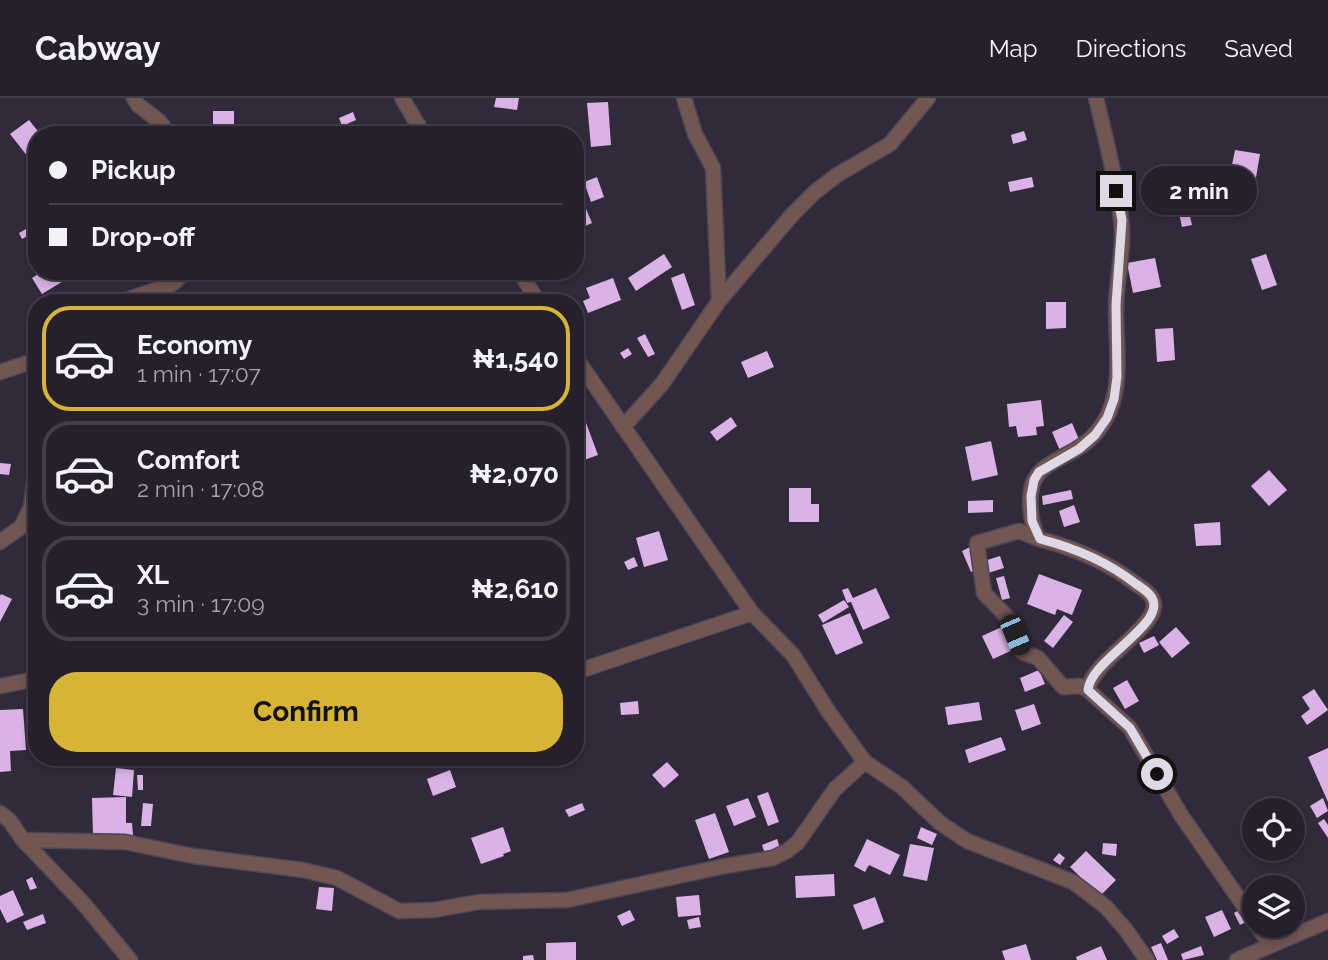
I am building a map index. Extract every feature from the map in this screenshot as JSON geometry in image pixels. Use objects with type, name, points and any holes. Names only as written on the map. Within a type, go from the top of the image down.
[{"type":"street","points":[[134,98],[138,105],[163,126]]},
{"type":"street","points":[[402,98],[419,126]]},
{"type":"street","points":[[684,98],[695,134],[713,168],[719,301]]},
{"type":"street","points":[[623,427],[662,384],[719,301],[791,216],[815,192],[854,164],[890,144],[928,98]]},
{"type":"street","points":[[1040,539],[1032,521],[1031,496],[1034,480],[1039,472],[1079,449],[1095,435],[1107,418],[1114,399],[1117,377],[1116,305],[1122,220],[1096,98]]},
{"type":"street","points":[[144,294],[177,280]]},
{"type":"street","points":[[0,372],[28,363]]},
{"type":"street","points":[[584,370],[752,614],[793,655],[828,711],[865,762],[902,787],[940,823],[967,841],[1073,882],[1106,907],[1147,960]]},
{"type":"street","points":[[0,542],[21,527],[28,513]]},
{"type":"street","points":[[1019,531],[1095,558],[1124,574],[1152,597],[1152,615],[1139,632],[1084,685],[1063,687],[1038,658],[1022,652],[1008,618],[984,593],[977,543],[1019,531]]},
{"type":"street","points":[[584,669],[752,614]]},
{"type":"street","points":[[0,686],[28,681]]},
{"type":"street","points":[[1084,685],[1130,728],[1181,814],[1242,903]]},
{"type":"street","points":[[23,839],[125,842],[193,856],[303,870],[337,877],[399,911],[434,911],[479,902],[567,900],[773,858],[788,851],[798,842],[835,789],[865,762]]},
{"type":"street","points":[[0,813],[10,821],[131,960]]},
{"type":"street","points":[[1237,960],[1328,921]]},
{"type":"street","points":[[1266,938],[1271,945]]},
{"type":"building","points":[[496,98],[519,98],[517,110],[494,107]]},
{"type":"building","points":[[608,102],[611,145],[591,147],[587,103]]},
{"type":"building","points":[[213,111],[234,111],[234,126],[213,126]]},
{"type":"building","points":[[353,112],[356,120],[342,126],[339,118]]},
{"type":"building","points":[[29,120],[34,126],[28,126],[28,157],[10,134]]},
{"type":"building","points":[[1024,131],[1027,140],[1013,144],[1011,135]]},
{"type":"building","points":[[1235,150],[1260,154],[1253,195],[1227,191]]},
{"type":"building","points":[[597,177],[604,197],[591,202],[584,182]]},
{"type":"building","points":[[1032,177],[1034,187],[1010,192],[1008,182]]},
{"type":"building","points":[[1210,197],[1212,207],[1189,212],[1192,225],[1182,227],[1177,204]]},
{"type":"building","points":[[584,204],[592,223],[584,226]]},
{"type":"building","points":[[26,229],[28,236],[22,239],[19,233]]},
{"type":"building","points":[[664,254],[672,267],[636,291],[628,278]]},
{"type":"building","points":[[1266,254],[1277,285],[1262,290],[1251,259]]},
{"type":"building","points":[[1155,258],[1161,287],[1133,293],[1127,263]]},
{"type":"building","points":[[684,273],[695,305],[682,310],[671,278]]},
{"type":"building","points":[[613,278],[621,300],[588,313],[584,303],[584,301],[590,298],[586,288]]},
{"type":"building","points":[[33,280],[65,280],[42,294]]},
{"type":"building","points":[[1046,302],[1066,302],[1066,328],[1046,329]]},
{"type":"building","points":[[1173,328],[1175,360],[1157,362],[1155,329]]},
{"type":"building","points":[[645,334],[655,354],[648,357],[637,338]]},
{"type":"building","points":[[628,348],[632,354],[624,359],[620,353]]},
{"type":"building","points":[[767,351],[774,367],[748,378],[741,362]]},
{"type":"building","points":[[1041,400],[1044,426],[1036,427],[1037,435],[1018,437],[1016,426],[1009,427],[1007,404]]},
{"type":"building","points":[[731,417],[737,426],[717,441],[710,432]]},
{"type":"building","points":[[584,420],[598,455],[584,460]]},
{"type":"building","points":[[1072,423],[1081,444],[1061,453],[1052,432]]},
{"type":"building","points":[[991,441],[998,475],[972,481],[965,447]]},
{"type":"building","points":[[0,463],[11,464],[9,475],[0,474]]},
{"type":"building","points":[[1269,470],[1287,490],[1269,506],[1251,486]]},
{"type":"building","points":[[789,488],[811,488],[811,504],[819,504],[819,522],[789,522]]},
{"type":"building","points":[[1071,490],[1073,499],[1043,505],[1042,496]]},
{"type":"building","points":[[993,500],[993,512],[968,513],[968,501]]},
{"type":"building","points":[[1074,505],[1080,522],[1064,527],[1059,511]]},
{"type":"building","points":[[1220,522],[1221,545],[1196,546],[1194,524]]},
{"type":"building","points":[[659,531],[668,560],[644,567],[636,538]]},
{"type":"building","points":[[970,547],[980,568],[971,572],[962,551]]},
{"type":"building","points":[[1000,556],[1004,568],[985,574],[981,562]]},
{"type":"building","points":[[634,557],[638,566],[628,570],[624,562]]},
{"type":"building","points":[[1039,574],[1082,590],[1072,615],[1057,609],[1055,615],[1027,604]]},
{"type":"building","points":[[1004,576],[1010,598],[1002,600],[996,578]]},
{"type":"building","points":[[848,588],[853,598],[876,588],[890,618],[863,630],[851,602],[847,603],[842,590]]},
{"type":"building","points":[[1,594],[12,599],[0,622],[0,596]]},
{"type":"building","points":[[844,600],[849,607],[823,623],[818,615]]},
{"type":"building","points":[[850,613],[863,643],[836,655],[822,625]]},
{"type":"building","points":[[1064,615],[1073,622],[1053,648],[1044,641]]},
{"type":"building","points":[[1006,625],[1017,648],[993,659],[982,636]]},
{"type":"building","points":[[1176,627],[1190,643],[1172,658],[1159,642]]},
{"type":"building","points":[[1154,636],[1159,645],[1144,653],[1139,643]]},
{"type":"building","points":[[1039,670],[1045,684],[1025,692],[1020,678]]},
{"type":"building","points":[[1127,680],[1139,701],[1125,709],[1113,688]]},
{"type":"building","points":[[1314,689],[1328,710],[1307,725],[1301,716],[1310,709],[1302,697]]},
{"type":"building","points":[[638,701],[639,714],[621,715],[620,703]]},
{"type":"building","points":[[979,702],[982,720],[948,725],[945,707]]},
{"type":"building","points":[[1034,704],[1041,724],[1022,731],[1015,710]]},
{"type":"building","points":[[23,709],[26,750],[10,751],[11,771],[0,772],[0,710]]},
{"type":"building","points":[[1001,737],[1006,750],[969,763],[965,750]]},
{"type":"building","points":[[1328,748],[1328,802],[1308,757]]},
{"type":"building","points":[[667,762],[679,775],[664,788],[652,775]]},
{"type":"building","points":[[116,768],[134,770],[132,797],[113,795]]},
{"type":"building","points":[[450,770],[456,787],[433,796],[427,779]]},
{"type":"building","points":[[137,775],[143,775],[143,790],[138,790]]},
{"type":"building","points":[[768,792],[779,822],[768,826],[757,796]]},
{"type":"building","points":[[126,797],[126,823],[132,823],[133,835],[93,836],[92,798]]},
{"type":"building","points":[[748,798],[756,817],[734,826],[726,806]]},
{"type":"building","points":[[1323,798],[1328,811],[1317,818],[1310,806]]},
{"type":"building","points":[[143,803],[153,804],[151,826],[141,826]]},
{"type":"building","points":[[582,803],[585,810],[569,817],[565,810]]},
{"type":"building","points":[[715,813],[729,852],[709,859],[695,820]]},
{"type":"building","points":[[1324,819],[1328,825],[1328,838],[1318,823]]},
{"type":"building","points":[[503,827],[511,851],[481,864],[471,838]]},
{"type":"building","points":[[921,827],[937,834],[932,845],[917,838]]},
{"type":"building","points":[[777,839],[781,851],[766,857],[762,845]]},
{"type":"building","points":[[867,839],[900,855],[890,875],[869,865],[865,872],[854,866]]},
{"type":"building","points":[[1103,843],[1117,844],[1116,856],[1102,854]]},
{"type":"building","points":[[910,844],[934,848],[927,881],[903,876]]},
{"type":"building","points":[[1086,851],[1116,880],[1100,896],[1070,867]]},
{"type":"building","points":[[1059,853],[1065,858],[1060,865],[1053,860]]},
{"type":"building","points":[[834,874],[835,896],[796,898],[795,876]]},
{"type":"building","points":[[32,877],[37,888],[30,890],[26,880]]},
{"type":"building","points":[[319,887],[334,888],[332,911],[316,909]]},
{"type":"building","points":[[13,890],[24,915],[7,923],[0,909],[0,896]]},
{"type":"building","points":[[699,895],[701,915],[678,917],[676,897]]},
{"type":"building","points":[[875,897],[884,922],[863,930],[853,905]]},
{"type":"building","points":[[1242,908],[1242,924],[1240,925],[1234,913]]},
{"type":"building","points":[[630,910],[635,920],[622,926],[617,916]]},
{"type":"building","points":[[1222,910],[1231,929],[1214,937],[1205,917]]},
{"type":"building","points":[[43,914],[46,923],[27,930],[23,922]]},
{"type":"building","points":[[699,917],[701,927],[689,929],[687,920]]},
{"type":"building","points":[[1174,929],[1179,937],[1167,944],[1162,936]]},
{"type":"building","points":[[576,942],[576,960],[546,960],[546,943]]},
{"type":"building","points":[[1161,943],[1168,960],[1157,960],[1151,947]]},
{"type":"building","points":[[1026,944],[1031,960],[1005,960],[1002,951]]},
{"type":"building","points":[[1101,946],[1107,960],[1077,960],[1076,957]]},
{"type":"building","points":[[1201,946],[1204,955],[1183,960],[1181,954]]},
{"type":"building","points":[[533,955],[534,960],[523,960],[523,956]]},
{"type":"route","points":[[1116,191],[1122,220],[1116,305],[1117,377],[1114,399],[1107,418],[1095,435],[1079,449],[1039,472],[1034,480],[1031,496],[1032,521],[1035,533],[1040,539],[1095,558],[1124,574],[1152,597],[1152,615],[1139,632],[1089,680],[1088,690],[1130,728],[1157,774]]}]
